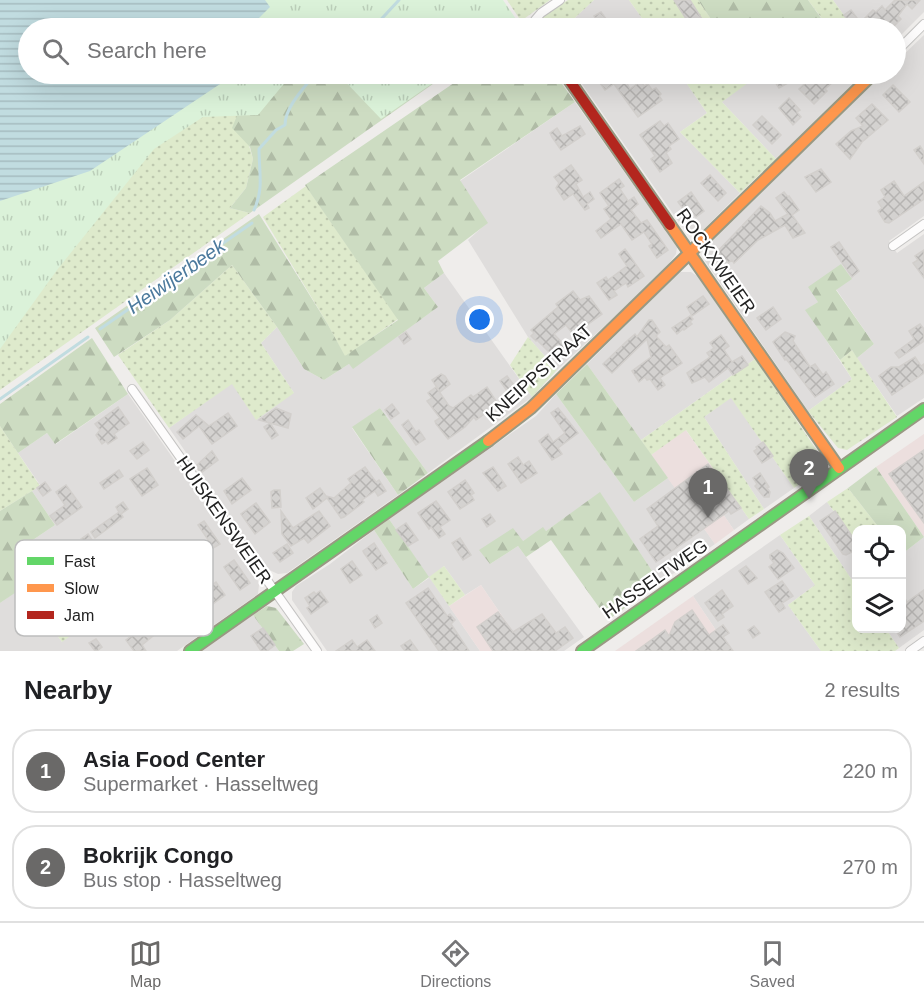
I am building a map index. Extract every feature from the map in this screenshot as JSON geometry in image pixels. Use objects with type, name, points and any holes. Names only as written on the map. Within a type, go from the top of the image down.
[{"type":"street","points":[[538,18],[560,0]]},
{"type":"street","points":[[906,42],[924,24]]},
{"type":"street","name":"ROCKXWEIER","points":[[572,84],[839,468]]},
{"type":"street","name":"KNEIPPSTRAAT","points":[[213,635],[531,408],[863,84]]},
{"type":"street","points":[[893,246],[924,224]]},
{"type":"street","name":"HUISKENSWEIER","points":[[132,389],[317,651]]},
{"type":"street","name":"HASSELTWEG","points":[[582,651],[924,409]]},
{"type":"street","name":"KNEIPPSTRAAT","points":[[190,651],[211,636]]},
{"type":"street","points":[[910,651],[924,641]]},
{"type":"shaded area","points":[[594,0],[629,0],[642,18],[575,18]]},
{"type":"shaded area","points":[[833,0],[924,0],[924,12],[906,30],[906,18],[846,18]]},
{"type":"shaded area","points":[[924,35],[924,216],[889,241],[897,253],[924,234],[924,398],[897,416],[857,358],[874,344],[836,289],[841,264],[818,302],[806,310],[852,379],[808,411],[705,261],[710,242],[873,84],[906,84],[906,52]]},
{"type":"shaded area","points":[[582,84],[687,84],[707,113],[680,132],[740,193],[698,235],[688,235]]},
{"type":"shaded area","points":[[746,84],[853,84],[776,159],[721,101]]},
{"type":"shaded area","points":[[575,102],[677,247],[676,254],[662,273],[557,370],[528,337],[468,240],[487,223],[460,181]]},
{"type":"shaded area","points":[[679,272],[691,272],[697,276],[755,359],[641,440],[587,364]]},
{"type":"shaded area","points":[[444,273],[532,397],[428,473],[380,408],[352,428],[398,495],[287,573],[278,574],[267,569],[169,428],[232,383],[294,393],[261,343],[277,327],[304,369],[324,380],[349,364],[353,368],[438,307],[424,288]]},
{"type":"shaded area","points":[[128,394],[257,578],[258,594],[213,626],[213,540],[33,540],[55,525],[32,491],[40,485],[18,453],[47,433],[56,444]]},
{"type":"shaded area","points":[[556,394],[634,502],[668,478],[715,544],[660,583],[600,493],[546,531],[543,528],[523,541],[480,550],[490,564],[518,546],[584,637],[564,651],[526,651],[481,585],[465,595],[444,566],[430,578],[480,651],[327,651],[292,600],[292,592],[296,586],[330,564],[374,530],[413,589],[429,578],[389,519],[536,416]]},
{"type":"shaded area","points":[[731,397],[794,488],[764,509],[704,417]]},
{"type":"shaded area","points":[[685,429],[720,478],[705,488],[734,530],[715,544],[651,455]]},
{"type":"shaded area","points":[[924,434],[924,537],[876,467]]},
{"type":"shaded area","points":[[720,478],[749,519],[734,530],[705,488]]},
{"type":"shaded area","points":[[827,502],[852,536],[852,580],[809,516]]},
{"type":"shaded area","points":[[780,535],[815,585],[788,605],[821,651],[730,651],[693,596]]},
{"type":"shaded area","points":[[924,537],[924,630],[899,648],[889,633],[906,633],[906,551]]},
{"type":"shaded area","points":[[481,585],[526,651],[480,651],[449,606]]},
{"type":"shaded area","points":[[15,592],[15,636],[58,636],[62,642],[62,636],[198,636],[177,651],[0,651],[0,603]]},
{"type":"shaded area","points":[[693,596],[730,651],[615,651]]},
{"type":"shaded area","points":[[253,615],[279,651],[202,651]]},
{"type":"green space","points":[[0,0],[503,0],[515,18],[18,18],[18,84],[284,84],[258,115],[203,117],[154,149],[57,270],[0,349]]},
{"type":"green space","points":[[507,0],[550,0],[525,18],[519,18]]},
{"type":"green space","points":[[568,0],[594,0],[575,18],[542,18]]},
{"type":"green space","points":[[629,0],[698,0],[710,18],[642,18]]},
{"type":"green space","points":[[698,0],[808,0],[821,18],[710,18]]},
{"type":"green space","points":[[808,0],[833,0],[846,18],[822,18]]},
{"type":"green space","points":[[218,84],[231,84],[253,159],[246,188],[230,208],[250,213],[0,390],[0,201]]},
{"type":"green space","points":[[261,84],[433,84],[250,213],[230,208],[246,188],[253,159],[250,147],[232,128],[245,96]]},
{"type":"green space","points":[[348,84],[432,84],[381,119]]},
{"type":"green space","points":[[452,84],[562,84],[575,102],[460,180],[488,223],[438,261],[444,273],[424,288],[438,307],[353,369],[349,364],[324,380],[304,369],[232,265],[170,320],[114,357],[95,328],[259,214],[345,356],[398,320],[305,185]]},
{"type":"green space","points":[[687,84],[747,84],[722,102],[776,159],[740,193],[680,132],[707,113]]},
{"type":"green space","points":[[306,186],[398,319],[345,357],[263,217]]},
{"type":"green space","points":[[841,264],[852,279],[836,290],[874,344],[857,358],[852,350],[840,360],[805,310],[818,302],[808,287]]},
{"type":"green space","points":[[232,265],[277,327],[261,343],[294,393],[256,420],[232,384],[169,428],[118,355],[170,320]]},
{"type":"green space","points":[[528,337],[557,370],[532,397],[510,365]]},
{"type":"green space","points":[[92,338],[128,394],[55,444],[47,433],[18,453],[0,426],[0,404]]},
{"type":"green space","points":[[852,350],[897,417],[847,450],[838,448],[808,411],[852,379],[840,360]]},
{"type":"green space","points":[[755,359],[822,458],[823,464],[820,470],[794,488],[731,398],[704,417],[764,509],[749,519],[686,430],[651,455],[641,440]]},
{"type":"green space","points":[[587,364],[668,478],[634,502],[556,394]]},
{"type":"green space","points":[[380,408],[428,473],[398,495],[352,427]]},
{"type":"green space","points":[[0,426],[40,486],[0,511]]},
{"type":"green space","points":[[876,467],[924,537],[906,551],[906,525],[877,525],[848,488]]},
{"type":"green space","points":[[848,488],[877,525],[852,525],[852,536],[827,502]]},
{"type":"green space","points":[[32,491],[55,525],[33,540],[15,540],[15,593],[0,603],[0,511]]},
{"type":"green space","points":[[600,492],[660,583],[608,620],[551,540],[526,557],[518,546],[490,564],[479,550],[513,528],[523,541],[543,527],[546,531]]},
{"type":"green space","points":[[809,516],[852,580],[852,633],[889,633],[899,648],[895,651],[821,651],[788,605],[815,585],[780,535]]},
{"type":"green space","points":[[389,519],[429,577],[413,589],[374,530]]},
{"type":"green space","points":[[444,566],[465,595],[449,606],[429,577]]},
{"type":"green space","points":[[267,606],[276,608],[304,644],[293,651],[279,651],[253,615]]},
{"type":"green space","points":[[58,636],[70,636],[62,642]]},
{"type":"water","points":[[0,0],[265,0],[270,7],[259,18],[18,18],[18,84],[220,84],[90,171],[0,201]]},
{"type":"building","points":[[674,0],[690,0],[701,18],[686,18]]},
{"type":"building","points":[[895,0],[920,0],[912,9],[907,4],[898,16],[900,18],[865,18],[873,10],[876,12],[882,6],[885,10]]},
{"type":"building","points":[[851,10],[857,18],[846,18],[844,15]]},
{"type":"building","points":[[601,12],[605,18],[595,18],[594,16]]},
{"type":"building","points":[[601,84],[614,84],[605,90]]},
{"type":"building","points":[[614,84],[627,84],[630,89],[637,84],[644,86],[648,84],[652,90],[656,88],[661,94],[659,96],[662,100],[638,117]]},
{"type":"building","points":[[804,84],[831,84],[814,104],[799,89]]},
{"type":"building","points":[[893,85],[910,102],[899,112],[883,95]]},
{"type":"building","points":[[789,98],[800,110],[797,112],[801,117],[793,125],[779,108]]},
{"type":"building","points":[[872,104],[888,120],[862,142],[850,159],[836,144],[851,131],[863,126],[856,118]]},
{"type":"building","points":[[762,116],[781,135],[772,144],[753,125]]},
{"type":"building","points":[[660,121],[664,126],[668,123],[679,139],[669,146],[671,149],[666,153],[672,163],[660,172],[651,159],[655,156],[640,135]]},
{"type":"building","points":[[580,126],[585,134],[561,150],[550,133],[557,128],[562,136]]},
{"type":"building","points":[[920,146],[924,152],[924,164],[914,150]]},
{"type":"building","points":[[571,165],[582,180],[576,184],[583,197],[590,192],[594,199],[587,204],[589,208],[585,210],[573,194],[564,200],[556,188],[559,183],[554,177]]},
{"type":"building","points":[[821,169],[831,182],[816,192],[805,177]]},
{"type":"building","points":[[710,175],[726,193],[718,201],[701,183]]},
{"type":"building","points":[[619,179],[624,186],[620,189],[628,201],[634,197],[638,204],[631,210],[641,223],[647,220],[668,250],[657,258],[644,232],[632,240],[621,224],[601,238],[596,231],[611,219],[604,209],[609,206],[600,193]]},
{"type":"building","points":[[894,181],[904,196],[924,182],[924,199],[889,223],[885,222],[878,211],[882,208],[878,202],[885,197],[881,190]]},
{"type":"building","points":[[691,192],[704,211],[696,217],[690,210],[686,213],[678,202]]},
{"type":"building","points":[[784,192],[799,210],[792,215],[805,233],[793,238],[785,225],[758,240],[734,263],[732,260],[726,265],[715,254],[761,206],[770,213],[775,221],[788,214],[776,198]]},
{"type":"building","points":[[839,242],[859,271],[852,277],[831,247]]},
{"type":"building","points":[[625,249],[644,276],[628,287],[626,283],[614,291],[617,295],[609,300],[597,283],[606,277],[608,280],[627,266],[619,254]]},
{"type":"building","points":[[924,250],[924,278],[913,263],[918,260],[915,256]]},
{"type":"building","points":[[573,291],[580,300],[589,296],[602,314],[583,328],[585,331],[576,338],[566,325],[554,334],[567,348],[556,359],[531,336],[534,333],[531,330],[558,307],[556,304]]},
{"type":"building","points":[[703,296],[709,304],[692,316],[687,307]]},
{"type":"building","points":[[773,307],[781,319],[766,330],[757,318]]},
{"type":"building","points":[[690,316],[693,319],[690,322],[692,324],[677,334],[672,328]]},
{"type":"building","points":[[649,320],[652,320],[660,332],[656,336],[666,347],[669,345],[682,363],[660,378],[665,385],[658,390],[650,379],[647,380],[645,377],[639,382],[632,371],[651,357],[647,339],[612,373],[603,364],[635,334],[637,337]]},
{"type":"building","points":[[920,324],[924,329],[924,341],[899,358],[895,353],[914,339],[909,331]]},
{"type":"building","points":[[406,332],[411,339],[404,344],[399,337]]},
{"type":"building","points":[[785,332],[795,336],[793,341],[810,367],[815,364],[823,375],[826,372],[834,384],[815,397],[773,342]]},
{"type":"building","points":[[721,335],[729,346],[724,350],[732,362],[742,356],[748,365],[733,375],[728,368],[709,382],[705,377],[692,383],[687,373],[710,357],[707,353],[714,348],[710,343]]},
{"type":"building","points":[[915,357],[921,366],[924,364],[924,373],[892,395],[879,376],[891,367],[899,367]]},
{"type":"building","points":[[441,374],[450,384],[440,392],[432,380]]},
{"type":"building","points":[[507,376],[520,393],[512,398],[500,381]]},
{"type":"building","points":[[436,387],[449,406],[453,408],[487,387],[498,404],[476,420],[474,417],[465,427],[448,439],[436,424],[435,421],[440,418],[427,401],[432,398],[428,393]]},
{"type":"building","points":[[392,404],[399,413],[391,419],[385,410]]},
{"type":"building","points":[[118,407],[129,423],[114,434],[117,438],[108,444],[106,441],[102,444],[96,435],[100,430],[95,424]]},
{"type":"building","points":[[276,408],[291,414],[288,428],[259,420]]},
{"type":"building","points":[[558,408],[578,433],[558,448],[562,454],[552,460],[539,441],[548,434],[553,442],[565,433],[551,413]]},
{"type":"building","points":[[228,413],[237,426],[212,444],[199,426],[183,439],[177,432],[196,415],[209,426]]},
{"type":"building","points":[[408,420],[416,432],[419,430],[425,439],[416,445],[402,425]]},
{"type":"building","points":[[270,423],[278,435],[272,439],[264,427]]},
{"type":"building","points":[[143,442],[149,450],[137,459],[130,451]]},
{"type":"building","points":[[763,442],[773,456],[762,463],[754,451]]},
{"type":"building","points":[[924,450],[924,523],[889,474]]},
{"type":"building","points":[[212,451],[218,460],[201,473],[196,466]]},
{"type":"building","points":[[518,457],[523,465],[529,461],[537,473],[521,483],[508,464]]},
{"type":"building","points":[[708,464],[718,479],[714,498],[727,489],[741,508],[731,514],[729,511],[656,562],[640,539],[658,526],[647,509]]},
{"type":"building","points":[[365,467],[376,482],[379,480],[386,491],[378,496],[375,491],[341,518],[327,498],[313,509],[306,498],[320,488],[326,496],[334,498],[351,483],[348,479]]},
{"type":"building","points":[[493,467],[506,486],[498,491],[483,473]]},
{"type":"building","points":[[147,468],[158,485],[142,496],[130,479]]},
{"type":"building","points":[[119,470],[123,476],[104,489],[100,483]]},
{"type":"building","points":[[760,473],[769,487],[767,488],[770,492],[769,497],[764,497],[755,486],[757,484],[753,478]]},
{"type":"building","points":[[242,478],[251,490],[232,504],[224,491]]},
{"type":"building","points":[[465,480],[474,493],[471,495],[474,500],[460,509],[448,492]]},
{"type":"building","points":[[45,482],[51,490],[43,496],[37,488]]},
{"type":"building","points":[[66,485],[82,507],[57,525],[50,516],[65,505],[56,492]]},
{"type":"building","points":[[280,490],[281,507],[272,508],[271,492]]},
{"type":"building","points":[[436,501],[450,520],[440,527],[445,534],[439,538],[431,527],[429,529],[418,513]]},
{"type":"building","points":[[123,502],[128,509],[121,514],[123,517],[95,538],[91,532],[119,512],[116,507]]},
{"type":"building","points":[[256,503],[270,522],[255,534],[241,514]]},
{"type":"building","points":[[281,511],[293,528],[319,511],[330,526],[308,543],[304,538],[291,546],[282,534]]},
{"type":"building","points":[[835,511],[852,536],[852,552],[843,554],[820,521]]},
{"type":"building","points":[[490,514],[495,521],[487,527],[482,519]]},
{"type":"building","points":[[204,521],[220,544],[213,548],[213,540],[208,540],[198,525]]},
{"type":"building","points":[[406,523],[418,540],[408,546],[396,530]]},
{"type":"building","points":[[88,534],[92,540],[82,540]]},
{"type":"building","points":[[460,538],[471,555],[463,560],[452,543]]},
{"type":"building","points":[[374,543],[387,563],[376,570],[363,551]]},
{"type":"building","points":[[287,544],[293,553],[280,562],[273,553]]},
{"type":"building","points":[[777,550],[783,553],[794,568],[778,579],[769,567],[774,563],[770,555]]},
{"type":"building","points":[[234,560],[250,583],[240,590],[224,567]]},
{"type":"building","points":[[352,561],[362,575],[350,583],[341,569]]},
{"type":"building","points":[[746,566],[757,578],[748,584],[739,571]]},
{"type":"building","points":[[782,581],[793,596],[782,603],[785,608],[779,612],[765,592]]},
{"type":"building","points":[[216,582],[225,595],[213,604],[213,584]]},
{"type":"building","points":[[428,588],[447,616],[450,614],[455,620],[451,624],[469,651],[439,651],[406,603]]},
{"type":"building","points":[[722,590],[733,606],[722,614],[724,617],[718,621],[705,603]]},
{"type":"building","points":[[924,590],[924,621],[906,633],[906,600],[907,602]]},
{"type":"building","points":[[320,591],[328,602],[311,614],[307,608],[310,606],[305,598]]},
{"type":"building","points":[[692,610],[709,635],[723,625],[729,633],[723,637],[733,651],[636,651],[665,630],[669,636],[675,622]]},
{"type":"building","points":[[498,612],[513,632],[542,614],[556,633],[565,627],[573,638],[555,651],[493,651],[477,627]]},
{"type":"building","points":[[377,615],[382,623],[375,628],[370,620]]},
{"type":"building","points":[[754,626],[760,633],[753,638],[748,630]]},
{"type":"building","points":[[263,628],[275,645],[267,651],[261,651],[251,636]]},
{"type":"building","points":[[131,636],[153,636],[142,645],[146,651],[134,651],[126,640]]},
{"type":"building","points":[[96,639],[102,647],[95,651],[89,643]]},
{"type":"building","points":[[352,640],[357,647],[367,640],[375,651],[336,651]]},
{"type":"building","points":[[410,640],[418,651],[405,651],[401,646]]},
{"type":"waterway","name":"Heiwijerbeek","points":[[382,18],[399,0]]},
{"type":"waterway","name":"Heiwijerbeek","points":[[254,210],[260,188],[259,149],[276,130],[285,125],[288,111],[307,84]]},
{"type":"waterway","name":"Heiwijerbeek","points":[[100,329],[252,223]]},
{"type":"waterway","name":"Heiwijerbeek","points":[[0,399],[88,337]]},
{"type":"traffic: fast","points":[[582,651],[924,409]]},
{"type":"traffic: fast","points":[[213,635],[488,441]]},
{"type":"traffic: fast","points":[[190,651],[211,636]]},
{"type":"traffic: slow","points":[[488,441],[531,408],[863,84]]},
{"type":"traffic: slow","points":[[670,225],[839,468]]},
{"type":"traffic: jam","points":[[572,84],[670,225]]},
{"type":"place","name":"Bokrijk Congo","points":[[809,499]]},
{"type":"place","name":"Asia Food Center","points":[[708,518]]}]
